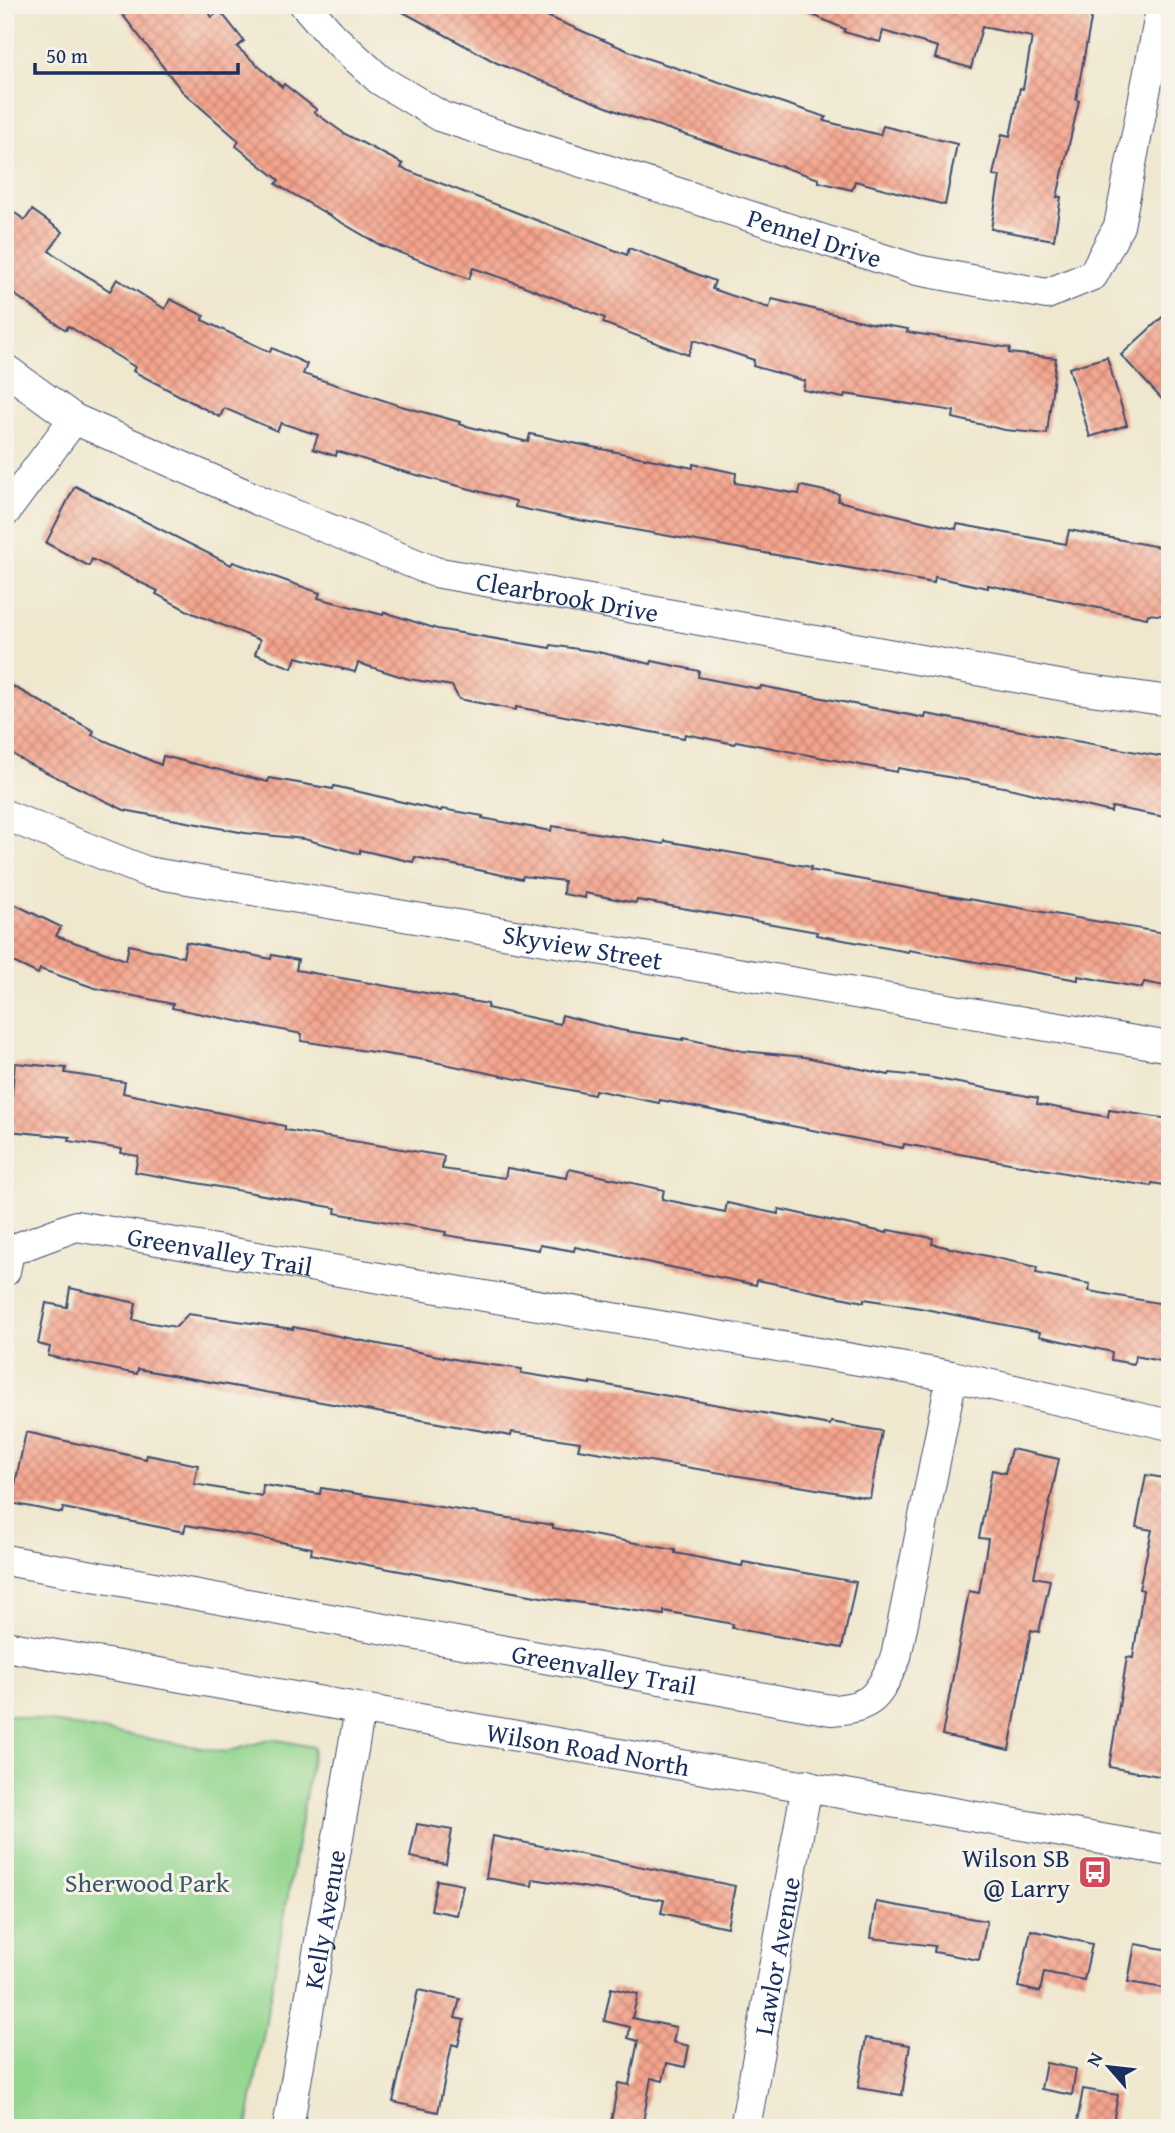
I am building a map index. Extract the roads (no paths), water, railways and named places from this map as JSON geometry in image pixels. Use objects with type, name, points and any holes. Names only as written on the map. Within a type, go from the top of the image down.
[{"type":"street","name":"Pennel Drive","points":[[305,5],[332,36],[380,80],[442,117],[917,270],[1047,295],[1093,275],[1119,226],[1162,5]]},
{"type":"street","name":"Clearbrook Drive","points":[[5,369],[74,419],[265,503],[435,572],[1076,688],[1170,701]]},
{"type":"street","points":[[5,512],[74,419]]},
{"type":"street","name":"Skyview Street","points":[[5,815],[147,872],[1170,1047]]},
{"type":"street","name":"Greenvalley Trail","points":[[5,1271],[9,1251],[76,1226],[952,1376],[1170,1425]]},
{"type":"street","name":"Greenvalley Trail","points":[[5,1560],[831,1710],[859,1708],[880,1692],[896,1657],[952,1376]]},
{"type":"street","name":"Wilson Road North","points":[[5,1646],[1170,1851]]},
{"type":"street","name":"Kelly Avenue","points":[[288,2128],[360,1709]]},
{"type":"street","name":"Lawlor Avenue","points":[[745,2128],[807,1785]]},
{"type":"place","name":"Wilson SB @ Larry","points":[[1095,1872]]},
{"type":"park label","name":"Sherwood Park","points":[[147,1882]]}]
